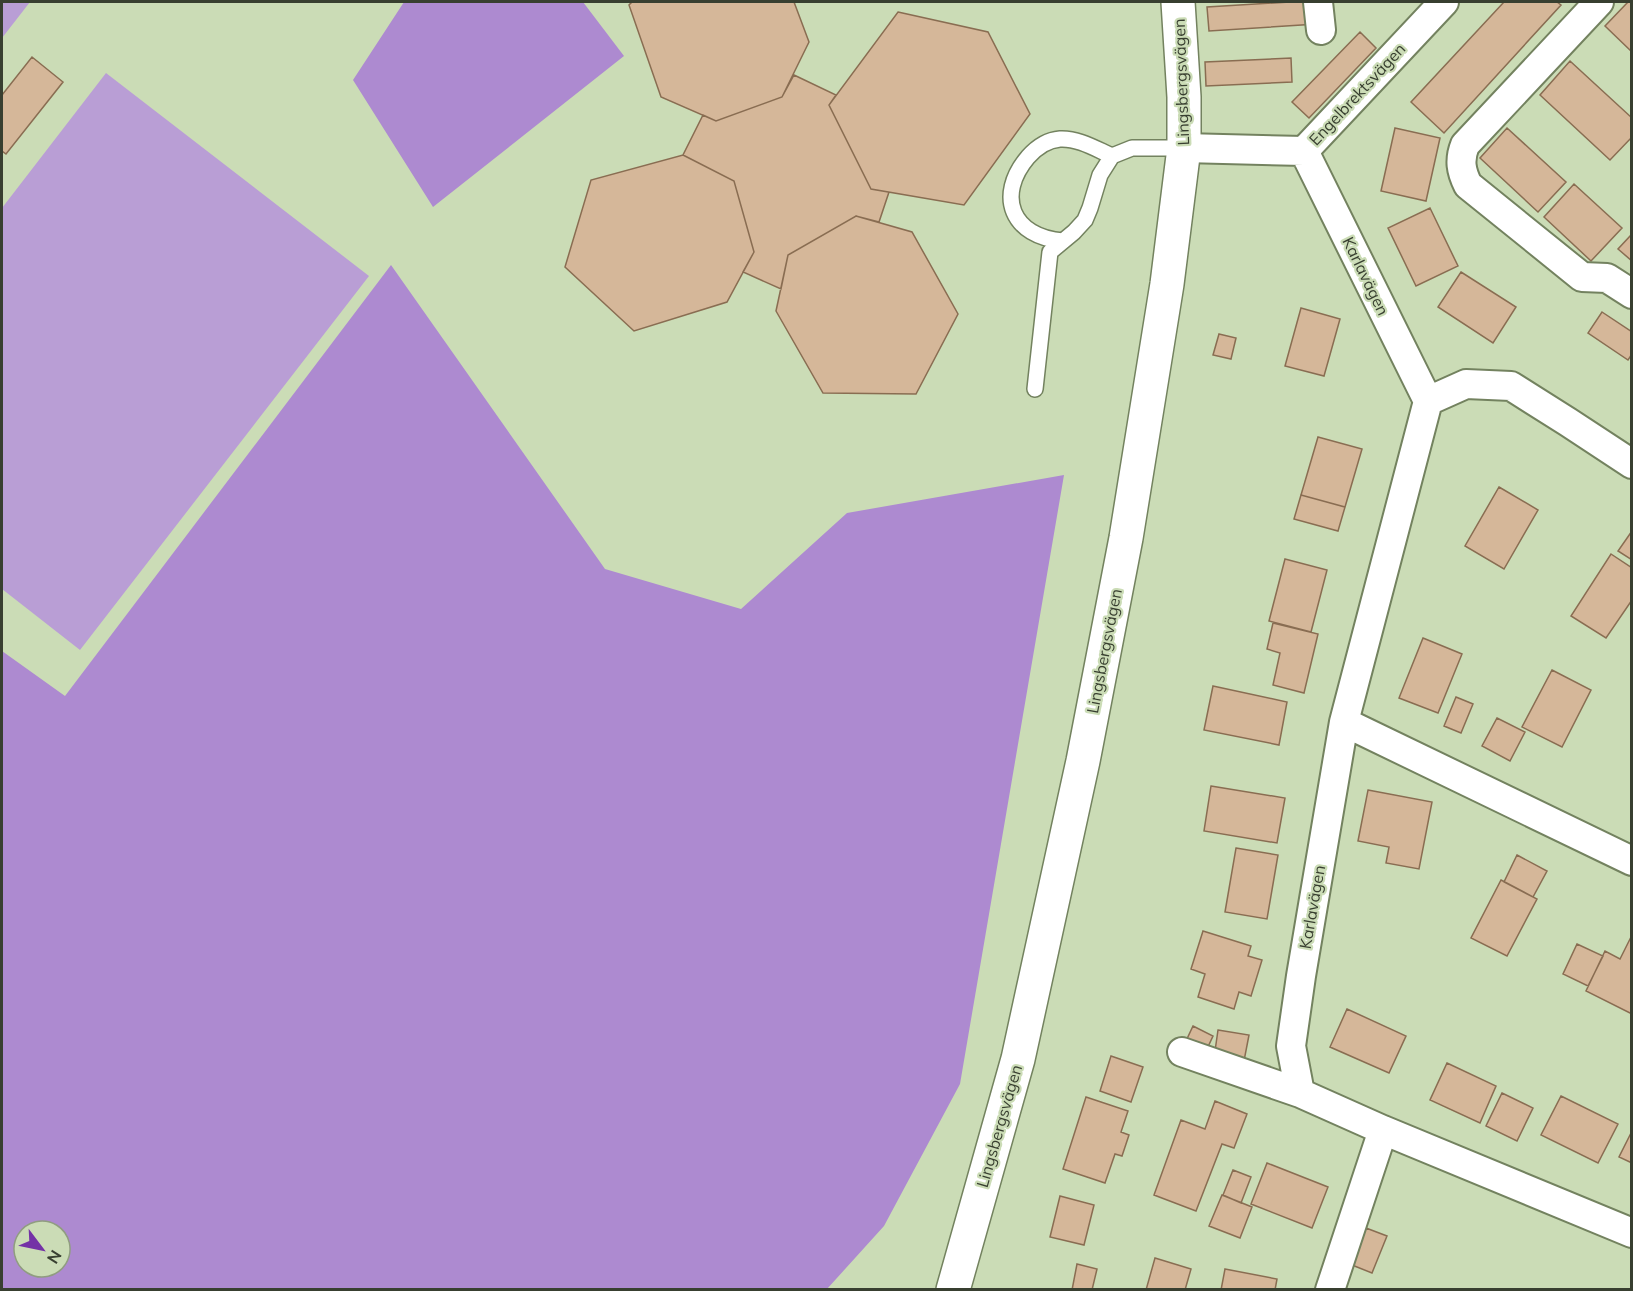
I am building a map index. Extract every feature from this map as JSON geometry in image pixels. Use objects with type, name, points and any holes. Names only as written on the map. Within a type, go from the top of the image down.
[{"type":"street","name":"Lingsbergsvägen","points":[[953,1290],[1018,1059],[1083,761],[1126,538],[1167,284],[1184,148],[1184,97],[1178,2]]},
{"type":"street","points":[[1318,2],[1321,30]]},
{"type":"street","name":"Engelbrektsvägen","points":[[1184,148],[1304,151],[1444,2]]},
{"type":"street","points":[[1599,2],[1465,145],[1461,154],[1461,167],[1468,185],[1582,277],[1607,279],[1632,294]]},
{"type":"street","name":"Karlavägen","points":[[1300,1093],[1292,1046],[1300,976],[1344,722],[1428,401],[1304,151]]},
{"type":"street","points":[[1428,401],[1466,384],[1511,386],[1632,464]]},
{"type":"street","points":[[1344,722],[1632,861]]},
{"type":"street","points":[[1182,1052],[1300,1093],[1383,1130],[1629,1231]]},
{"type":"street","points":[[1330,1290],[1383,1130]]},
{"type":"lane","points":[[1063,241],[1036,234],[1017,218],[1011,201],[1011,192],[1012,183],[1019,170],[1041,146],[1059,139],[1081,143],[1112,156]]},
{"type":"lane","points":[[1035,389],[1050,252],[1085,220],[1100,175],[1112,156],[1131,148],[1184,148]]},
{"type":"shaded area","points":[[2,2],[30,2],[2,38]]},
{"type":"shaded area","points":[[404,2],[583,2],[624,56],[433,207],[353,80]]},
{"type":"shaded area","points":[[106,73],[369,276],[80,650],[2,589],[2,208]]},
{"type":"shaded area","points":[[391,265],[605,569],[741,609],[847,513],[1064,475],[960,1084],[884,1226],[827,1289],[2,1289],[2,651],[65,696]]},
{"type":"building","points":[[632,2],[794,2],[809,42],[782,97],[716,121],[661,97],[629,5]]},
{"type":"building","points":[[1316,2],[1317,24],[1209,31],[1207,7]]},
{"type":"building","points":[[1504,2],[1557,2],[1561,5],[1444,133],[1411,102]]},
{"type":"building","points":[[1628,2],[1632,2],[1632,52],[1605,26]]},
{"type":"building","points":[[898,12],[988,32],[1030,114],[964,205],[871,189],[829,105]]},
{"type":"building","points":[[1360,32],[1376,48],[1309,118],[1292,102]]},
{"type":"building","points":[[32,57],[63,82],[6,154],[2,151],[2,95]]},
{"type":"building","points":[[1291,58],[1292,82],[1206,86],[1205,62]]},
{"type":"building","points":[[1570,61],[1632,118],[1632,137],[1610,160],[1540,95]]},
{"type":"building","points":[[794,75],[836,95],[829,105],[871,189],[889,192],[879,222],[856,216],[788,255],[781,289],[743,272],[754,252],[734,181],[683,155],[703,115],[716,121],[782,97]]},
{"type":"building","points":[[1395,128],[1440,138],[1426,201],[1381,191]]},
{"type":"building","points":[[1507,128],[1566,182],[1538,212],[1480,158]]},
{"type":"building","points":[[683,155],[734,181],[754,252],[727,302],[634,331],[565,267],[591,180]]},
{"type":"building","points":[[1574,184],[1622,228],[1591,261],[1544,217]]},
{"type":"building","points":[[1430,208],[1458,266],[1416,286],[1388,228]]},
{"type":"building","points":[[856,216],[912,232],[958,314],[916,394],[823,393],[776,311],[788,255]]},
{"type":"building","points":[[1632,234],[1632,261],[1618,249]]},
{"type":"building","points":[[1461,272],[1516,307],[1493,343],[1438,307]]},
{"type":"building","points":[[1301,308],[1340,319],[1324,376],[1285,366]]},
{"type":"building","points":[[1602,312],[1632,332],[1632,354],[1628,360],[1588,333]]},
{"type":"building","points":[[1219,334],[1236,338],[1231,359],[1213,355]]},
{"type":"building","points":[[1318,437],[1362,449],[1345,507],[1301,495]]},
{"type":"building","points":[[1499,487],[1538,510],[1504,569],[1465,546]]},
{"type":"building","points":[[1301,495],[1345,507],[1338,531],[1294,519]]},
{"type":"building","points":[[1632,531],[1632,560],[1618,551]]},
{"type":"building","points":[[1611,554],[1632,568],[1632,600],[1606,638],[1571,616]]},
{"type":"building","points":[[1285,559],[1327,570],[1311,632],[1269,621]]},
{"type":"building","points":[[1273,623],[1318,634],[1304,693],[1273,685],[1280,653],[1267,649]]},
{"type":"building","points":[[1423,638],[1462,654],[1438,713],[1399,698]]},
{"type":"building","points":[[1552,670],[1591,690],[1562,747],[1522,727]]},
{"type":"building","points":[[1213,686],[1287,702],[1279,745],[1204,730]]},
{"type":"building","points":[[1456,697],[1473,704],[1461,733],[1444,726]]},
{"type":"building","points":[[1497,718],[1525,732],[1510,761],[1482,746]]},
{"type":"building","points":[[1211,786],[1285,798],[1277,843],[1204,831]]},
{"type":"building","points":[[1368,790],[1432,802],[1419,869],[1386,863],[1389,847],[1358,841]]},
{"type":"building","points":[[1236,848],[1278,855],[1267,919],[1225,912]]},
{"type":"building","points":[[1517,855],[1547,871],[1533,897],[1504,882]]},
{"type":"building","points":[[1501,880],[1537,899],[1507,956],[1471,938]]},
{"type":"building","points":[[1203,931],[1251,946],[1248,956],[1262,960],[1251,996],[1239,992],[1234,1009],[1198,997],[1205,974],[1191,969]]},
{"type":"building","points":[[1632,935],[1632,1014],[1586,991],[1605,951],[1620,959]]},
{"type":"building","points":[[1577,944],[1603,956],[1588,986],[1563,974]]},
{"type":"building","points":[[1347,1009],[1406,1036],[1389,1073],[1330,1047]]},
{"type":"building","points":[[1193,1026],[1213,1036],[1206,1051],[1186,1041]]},
{"type":"building","points":[[1218,1030],[1249,1035],[1244,1061],[1214,1058]]},
{"type":"building","points":[[1111,1056],[1143,1067],[1131,1102],[1100,1091]]},
{"type":"building","points":[[1447,1063],[1496,1086],[1480,1123],[1430,1100]]},
{"type":"building","points":[[1502,1093],[1533,1108],[1517,1141],[1486,1126]]},
{"type":"building","points":[[1561,1096],[1618,1124],[1598,1163],[1541,1135]]},
{"type":"building","points":[[1086,1097],[1128,1111],[1121,1132],[1129,1135],[1122,1156],[1115,1154],[1105,1183],[1063,1169]]},
{"type":"building","points":[[1215,1101],[1247,1114],[1234,1148],[1222,1144],[1196,1211],[1154,1195],[1181,1120],[1205,1129]]},
{"type":"building","points":[[1632,1131],[1632,1163],[1619,1157]]},
{"type":"building","points":[[1267,1163],[1328,1187],[1312,1228],[1251,1204]]},
{"type":"building","points":[[1233,1170],[1251,1177],[1241,1203],[1223,1195]]},
{"type":"building","points":[[1222,1195],[1252,1207],[1240,1238],[1209,1226]]},
{"type":"building","points":[[1060,1196],[1094,1205],[1084,1245],[1050,1237]]},
{"type":"building","points":[[1366,1228],[1387,1236],[1372,1273],[1352,1265]]},
{"type":"building","points":[[1155,1258],[1191,1269],[1185,1290],[1146,1290]]},
{"type":"building","points":[[1077,1264],[1097,1269],[1092,1290],[1072,1290]]},
{"type":"building","points":[[1225,1269],[1277,1279],[1275,1290],[1221,1290]]}]
